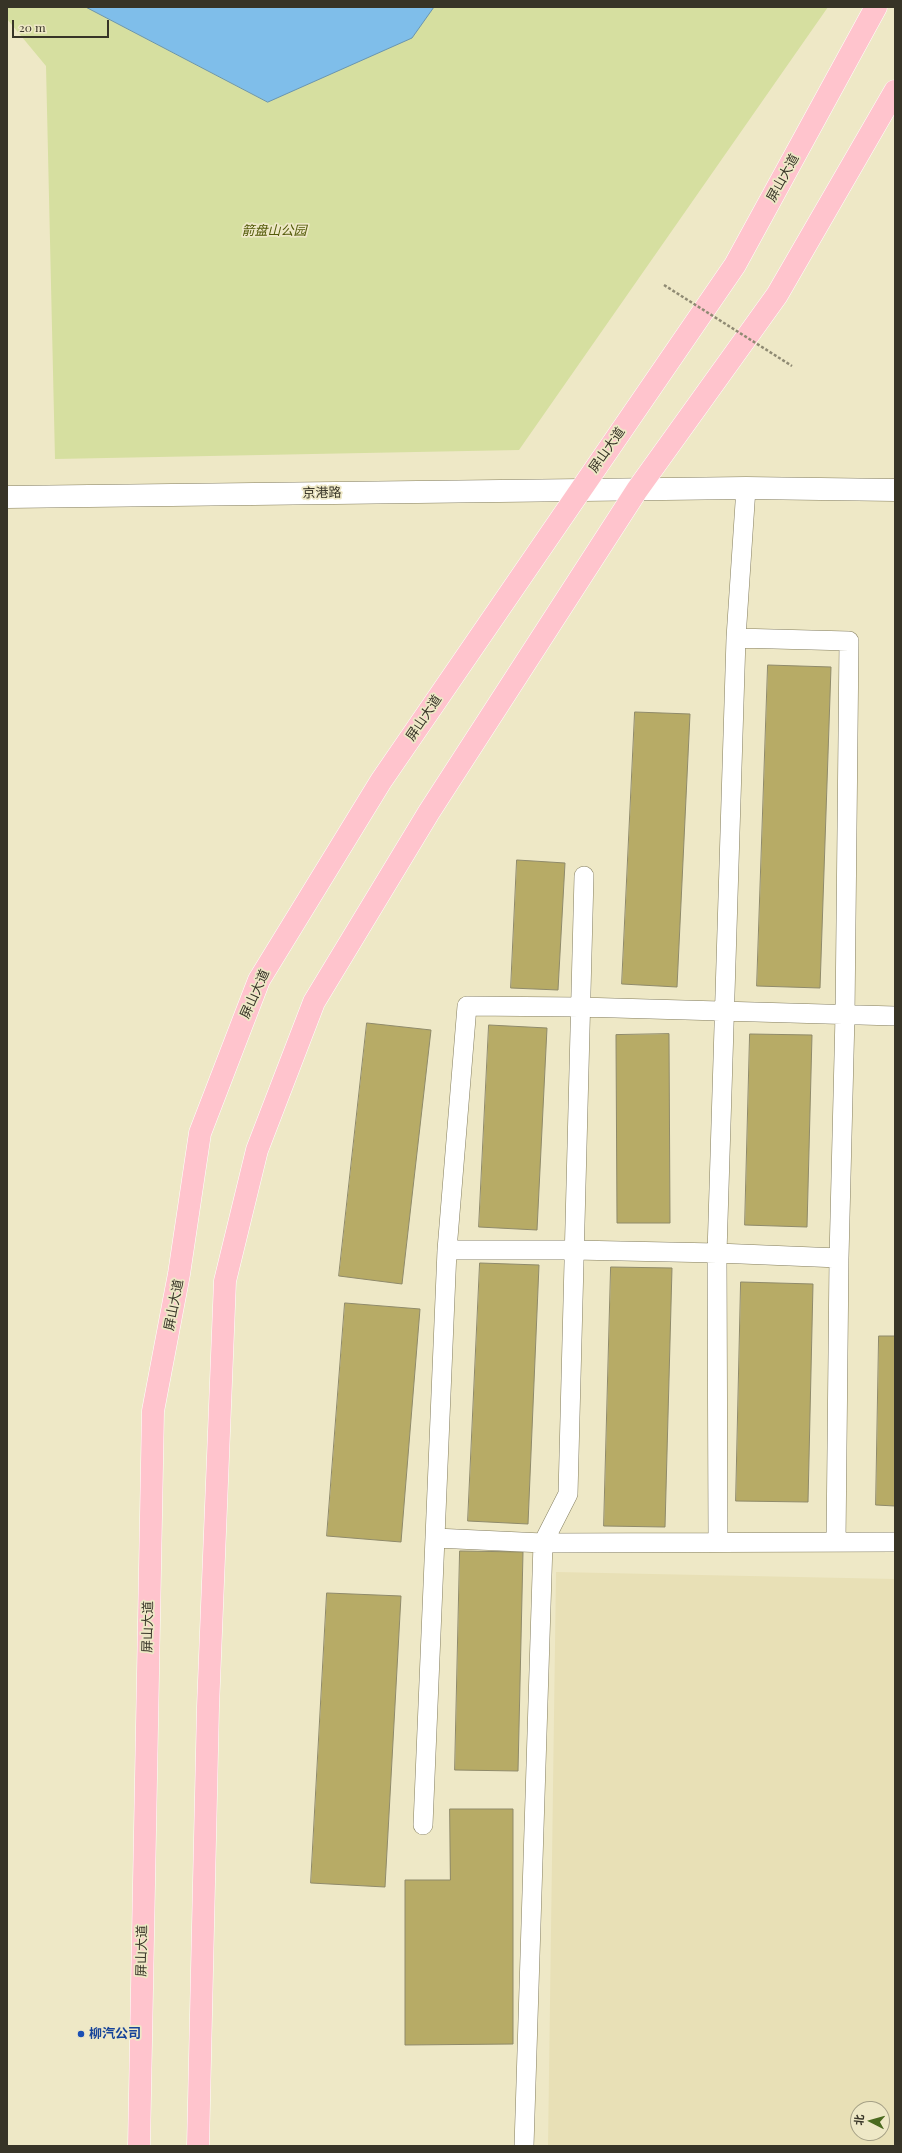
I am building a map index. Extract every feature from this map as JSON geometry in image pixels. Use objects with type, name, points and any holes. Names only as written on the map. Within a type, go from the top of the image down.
[{"type":"main road","name":"屏山大道","points":[[139,2146],[153,1411],[179,1274],[200,1133],[259,980],[381,781],[735,265],[876,7]]},
{"type":"main road","points":[[198,2146],[208,1707],[224,1281],[257,1150],[314,1002],[429,812],[637,490],[777,295],[895,91]]},
{"type":"street","name":"京港路","points":[[7,497],[746,488],[895,490]]},
{"type":"lane","points":[[718,1542],[717,1253],[736,638],[746,488]]},
{"type":"lane","points":[[736,638],[849,641],[845,1015],[839,1258],[836,1542]]},
{"type":"lane","points":[[524,2146],[544,1543],[568,1494],[584,876]]},
{"type":"lane","points":[[423,1825],[447,1250],[467,1006],[580,1007],[895,1016]]},
{"type":"lane","points":[[447,1250],[574,1250],[717,1253],[839,1258]]},
{"type":"lane","points":[[435,1538],[544,1543],[895,1542]]},
{"type":"path","points":[[664,284],[792,366]]},
{"type":"shaded area","points":[[556,1572],[895,1579],[895,2146],[548,2146]]},
{"type":"green space","name":"箭盘山公园","points":[[7,7],[828,7],[519,450],[55,459],[46,66],[7,19]]},
{"type":"water","points":[[86,7],[434,7],[412,38],[268,102]]},
{"type":"building","points":[[768,665],[831,667],[820,988],[757,986]]},
{"type":"building","points":[[635,712],[690,714],[677,987],[622,984]]},
{"type":"building","points":[[517,860],[565,863],[558,990],[511,988]]},
{"type":"building","points":[[367,1023],[431,1030],[402,1284],[339,1276]]},
{"type":"building","points":[[489,1025],[547,1028],[537,1230],[479,1227]]},
{"type":"building","points":[[669,1034],[670,1223],[617,1223],[616,1035]]},
{"type":"building","points":[[750,1034],[812,1035],[807,1227],[745,1225]]},
{"type":"building","points":[[480,1263],[539,1265],[528,1524],[468,1521]]},
{"type":"building","points":[[611,1267],[672,1268],[665,1527],[604,1526]]},
{"type":"building","points":[[741,1282],[813,1284],[808,1502],[736,1501]]},
{"type":"building","points":[[345,1303],[420,1309],[401,1542],[327,1536]]},
{"type":"building","points":[[879,1336],[895,1336],[895,1506],[876,1505]]},
{"type":"building","points":[[460,1551],[523,1552],[518,1771],[455,1770]]},
{"type":"building","points":[[327,1593],[401,1596],[385,1887],[311,1883]]},
{"type":"building","points":[[450,1809],[513,1809],[513,2044],[405,2045],[405,1880],[450,1880]]},
{"type":"place","name":"柳汽公司","points":[[81,2034]]}]
